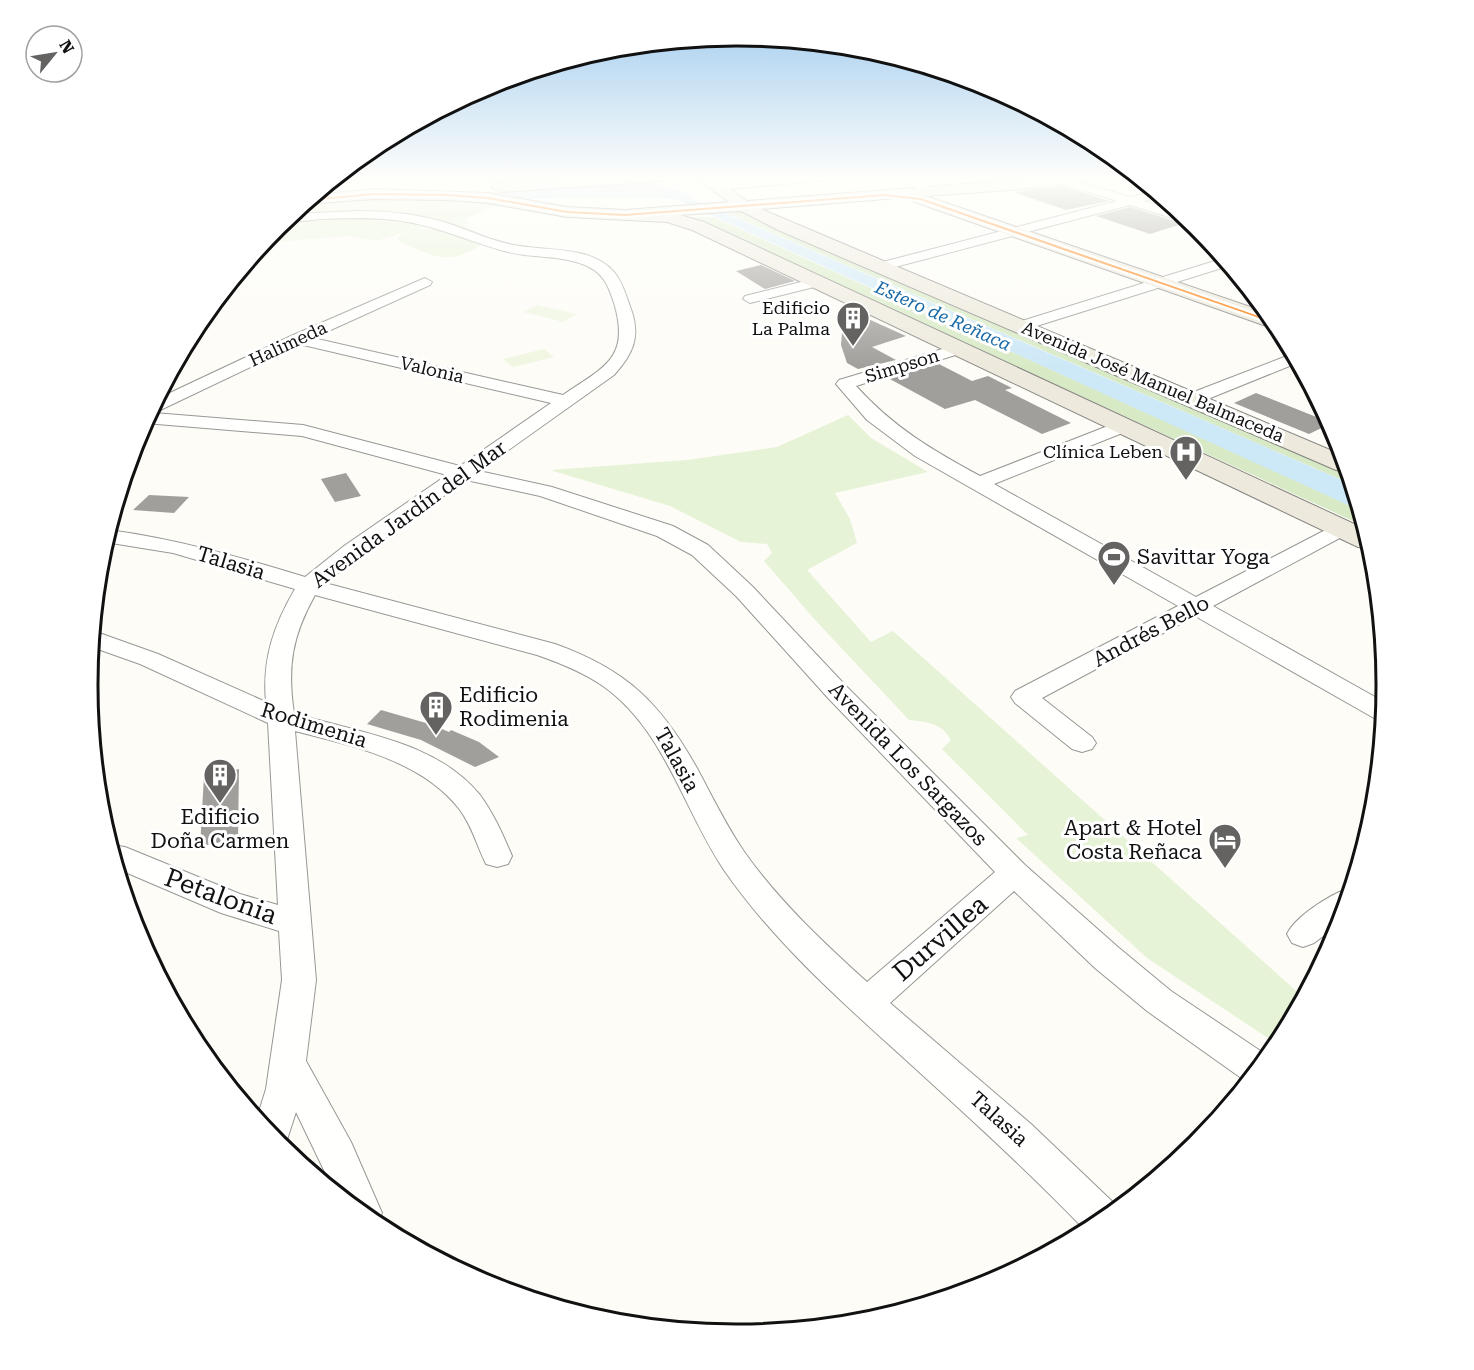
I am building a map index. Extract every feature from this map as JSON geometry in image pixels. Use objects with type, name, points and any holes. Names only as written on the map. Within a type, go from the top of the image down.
[{"type":"main road","points":[[729,241],[1358,536]]},
{"type":"main road","name":"Avenida José Manuel Balmaceda","points":[[819,241],[1334,460]]},
{"type":"main road","points":[[1042,241],[1259,317]]},
{"type":"street","name":"Avenida Jardín del Mar","points":[[275,1124],[288,1064],[299,980],[277,684],[280,648],[291,616],[308,586],[352,551],[567,401],[615,364],[629,340],[628,322],[614,283],[602,269],[575,258],[501,246],[485,241]]},
{"type":"street","points":[[880,267],[977,241]]},
{"type":"street","points":[[1021,326],[1218,265]]},
{"type":"street","name":"Halimeda","points":[[164,403],[297,339],[425,282]]},
{"type":"street","points":[[750,299],[817,282]]},
{"type":"street","name":"Valonia","points":[[297,339],[567,401]]},
{"type":"street","name":"Simpson","points":[[959,349],[845,384],[862,405],[888,428],[922,452],[978,484]]},
{"type":"street","points":[[1192,399],[1287,361]]},
{"type":"street","name":"Avenida Los Sargazos","points":[[157,419],[251,424],[303,431],[463,473],[545,491],[665,531],[700,550],[715,562],[1014,873],[1107,958],[1159,1001],[1250,1065]]},
{"type":"street","points":[[978,484],[1124,426]]},
{"type":"street","name":"Avenida Los Sargazos","points":[[507,442],[508,453],[517,473],[545,491]]},
{"type":"street","points":[[978,484],[1375,707]]},
{"type":"street","name":"Andrés Bello","points":[[1082,743],[1024,697],[1342,529]]},
{"type":"street","name":"Talasia","points":[[116,537],[175,545],[308,586],[554,651],[594,669],[620,687],[660,726],[737,865],[798,935],[866,1004],[975,1096],[1033,1149],[1096,1213]]},
{"type":"street","name":"Rodimenia","points":[[100,642],[148,659],[281,718],[391,748],[425,764],[454,786],[468,801],[490,836],[497,856]]},
{"type":"street","name":"Petalonia","points":[[123,859],[232,904],[296,923]]},
{"type":"street","name":"Durvillea","points":[[866,1004],[1014,873]]},
{"type":"street","points":[[1303,934],[1333,913]]},
{"type":"street","points":[[288,1064],[323,1122],[356,1198]]},
{"type":"green space","points":[[399,241],[473,241],[482,244],[459,256],[449,257],[439,257]]},
{"type":"green space","points":[[742,241],[766,241],[1280,473],[1350,506],[1354,522]]},
{"type":"green space","points":[[791,241],[802,241],[1339,471],[1342,480]]},
{"type":"green space","points":[[537,305],[577,314],[563,322],[523,312]]},
{"type":"green space","points":[[544,349],[554,357],[513,367],[503,359]]},
{"type":"green space","points":[[848,415],[871,438],[928,472],[835,493],[850,519],[857,543],[807,570],[871,642],[893,631],[1297,991],[1269,1039],[1147,958],[1016,838],[1028,835],[942,749],[951,740],[947,734],[933,724],[909,720],[816,621],[764,561],[772,553],[767,544],[741,542],[670,506],[550,470],[687,460],[777,447]]},
{"type":"water","name":"Estero de Reñaca","points":[[768,241],[790,241],[1342,480],[1350,506]]},
{"type":"building","points":[[761,265],[795,281],[765,289],[736,271]]},
{"type":"building","name":"Edificio La Palma","points":[[844,308],[906,336],[872,347],[896,360],[858,369],[847,363],[841,345]]},
{"type":"building","points":[[939,364],[972,381],[988,376],[1012,388],[1005,390],[1071,423],[1042,434],[975,400],[945,409],[888,378]]},
{"type":"building","points":[[1256,393],[1316,417],[1321,428],[1309,434],[1234,403]]},
{"type":"building","points":[[346,473],[361,496],[335,502],[321,479]]},
{"type":"building","points":[[149,495],[189,497],[174,513],[133,510]]},
{"type":"building","name":"Edificio Rodimenia","points":[[381,710],[449,732],[451,730],[479,742],[499,757],[475,767],[421,740],[367,724]]},
{"type":"building","name":"Edificio Doña Carmen","points":[[239,769],[238,838],[200,847],[204,776]]},
{"type":"transit line","points":[[1041,241],[1259,317]]},
{"type":"place","name":"Edificio La Palma","points":[[853,347]]},
{"type":"place","name":"Clínica Leben","points":[[1186,481]]},
{"type":"place","name":"Savittar Yoga","points":[[1114,586]]},
{"type":"place","name":"Edificio Rodimenia","points":[[436,736]]},
{"type":"place","name":"Edificio Doña Carmen","points":[[220,804]]},
{"type":"place","name":"Apart & Hotel Costa Reñaca","points":[[1225,869]]}]
